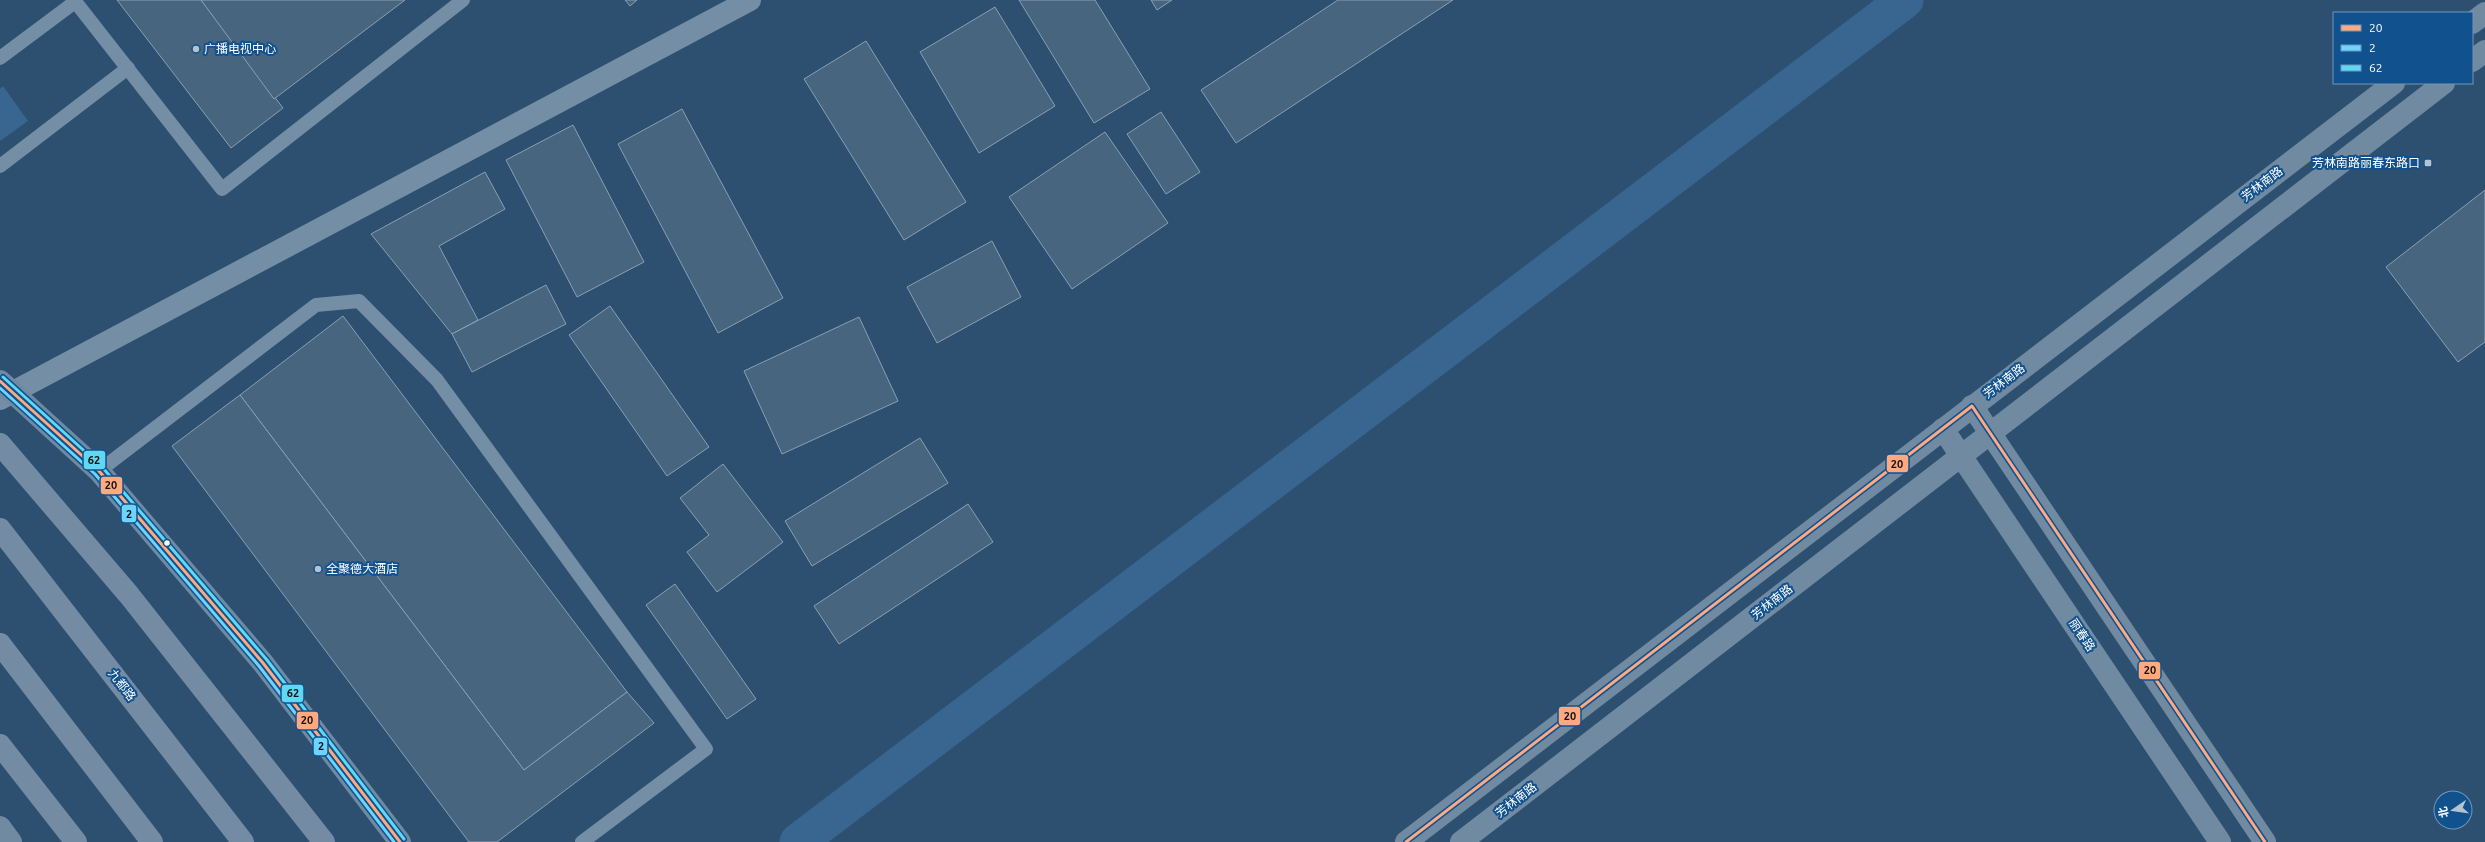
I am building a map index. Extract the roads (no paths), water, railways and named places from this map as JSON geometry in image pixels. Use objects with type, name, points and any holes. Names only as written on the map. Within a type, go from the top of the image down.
[{"type":"main road","points":[[0,444],[129,595],[324,842]]},
{"type":"main road","name":"九都路","points":[[0,529],[243,842]]},
{"type":"main road","points":[[0,644],[152,842]]},
{"type":"main road","points":[[0,745],[76,842]]},
{"type":"street","points":[[400,842],[263,663],[99,471],[4,391],[750,0]]},
{"type":"street","points":[[2473,22],[2485,13]]},
{"type":"street","points":[[2473,60],[2485,51]]},
{"type":"street","name":"芳林南路","points":[[1406,842],[2393,84]]},
{"type":"street","name":"芳林南路","points":[[1461,842],[1992,434],[2443,84]]},
{"type":"street","points":[[1972,406],[2265,842]]},
{"type":"street","name":"丽春路","points":[[1944,429],[2220,842]]},
{"type":"street","points":[[0,827],[11,842]]},
{"type":"lane","points":[[0,58],[74,1],[222,189],[463,0]]},
{"type":"lane","points":[[0,166],[128,68]]},
{"type":"lane","points":[[99,471],[316,304],[360,301],[437,380],[706,749],[582,842]]},
{"type":"water","points":[[3,86],[28,121],[0,141],[0,89]]},
{"type":"waterway","points":[[798,842],[1905,0]]},
{"type":"place","name":"广播电视中心","points":[[196,49]]},
{"type":"place","name":"芳林南路丽春东路口","points":[[2428,163]]},
{"type":"place","name":"全聚德大酒店","points":[[318,569]]}]
